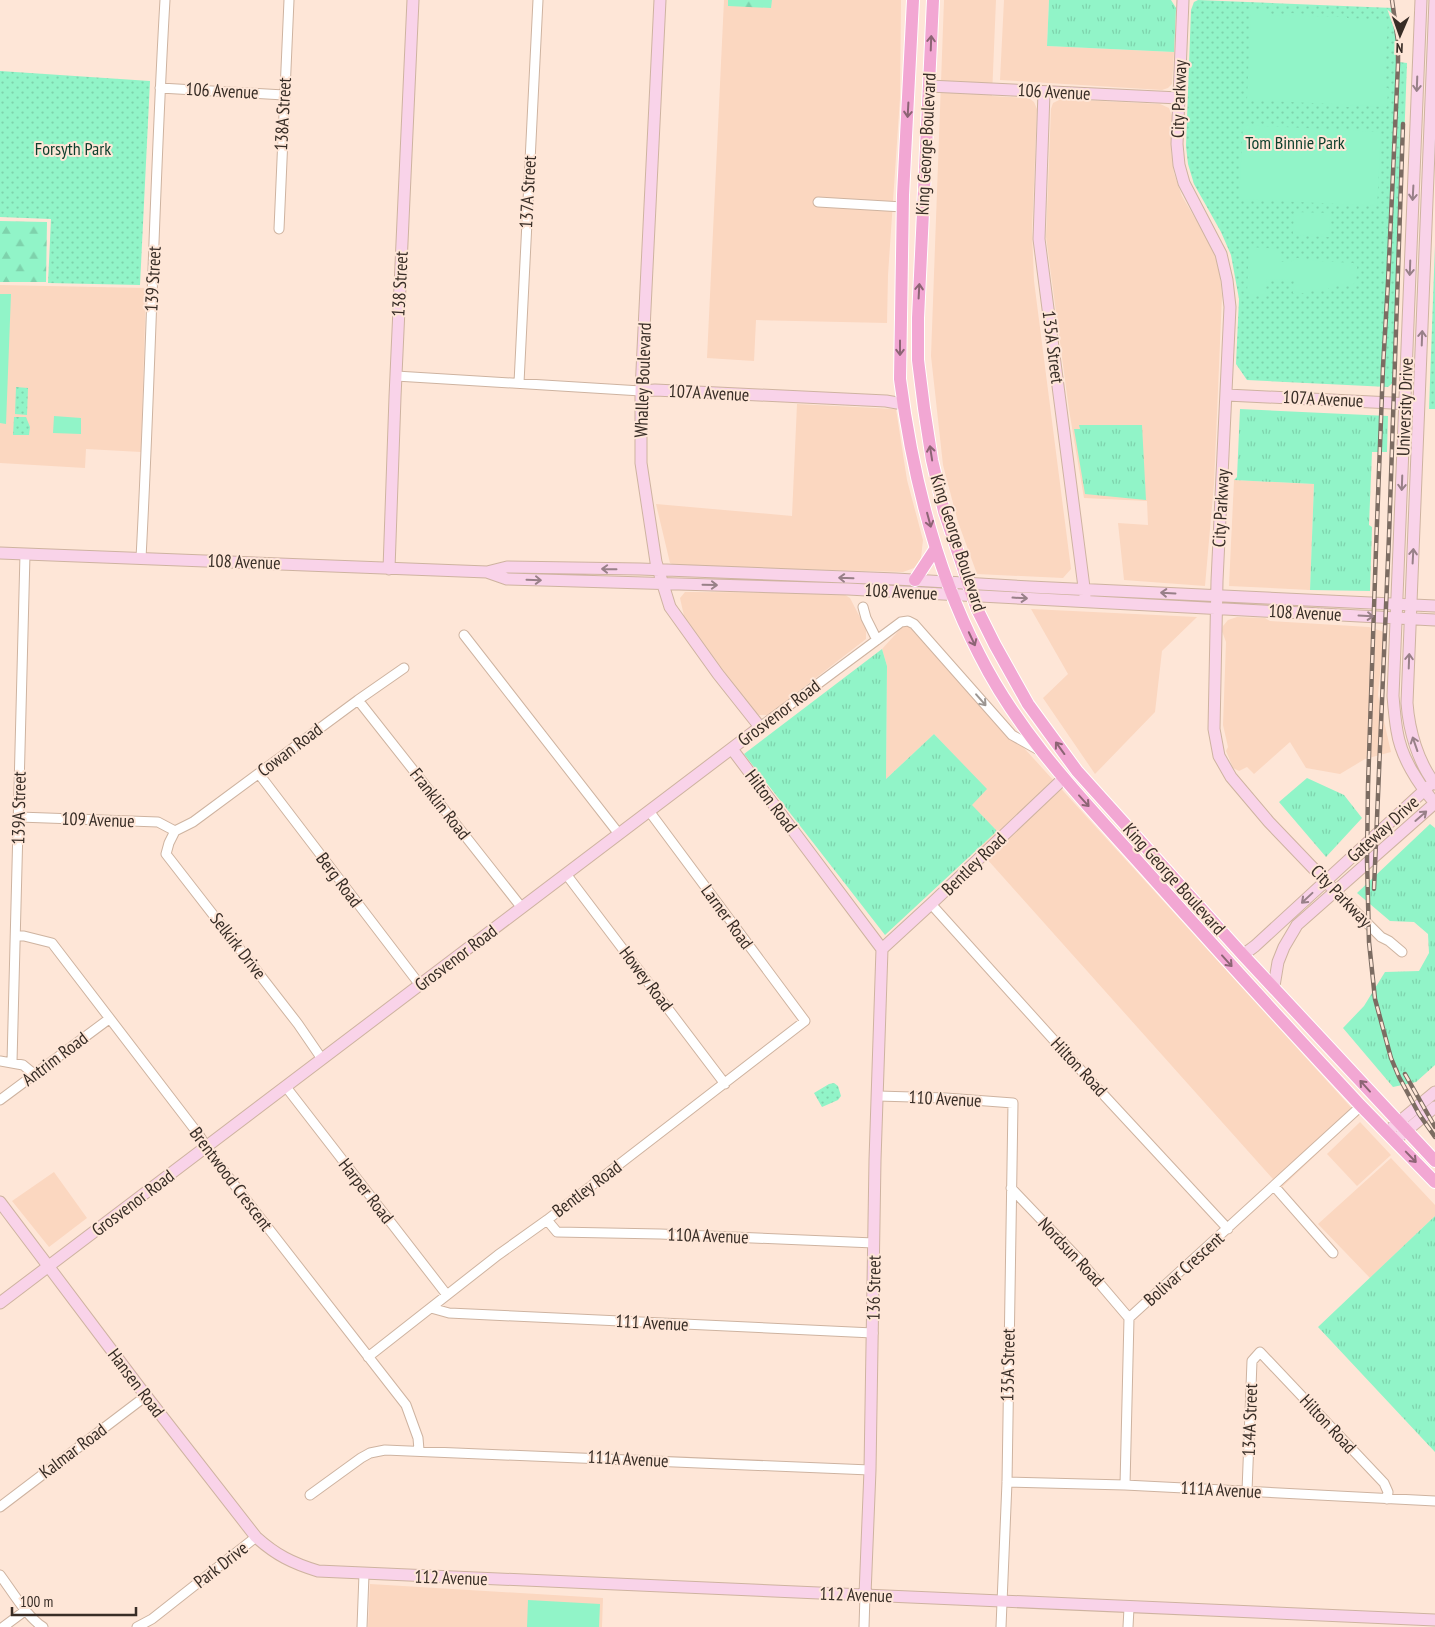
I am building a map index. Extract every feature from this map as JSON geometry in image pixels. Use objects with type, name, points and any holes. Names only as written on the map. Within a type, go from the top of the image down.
[{"type":"main road","name":"138 Street","points":[[389,568],[413,0]]},
{"type":"main road","name":"Whalley Boulevard","points":[[660,0],[641,391],[641,463],[658,570],[670,607],[718,674],[760,727]]},
{"type":"main road","name":"King George Boulevard","points":[[913,0],[903,207],[900,364],[903,404],[915,465],[936,548],[950,589],[979,654],[993,680],[1032,740],[1227,961],[1361,1106],[1435,1182]]},
{"type":"main road","name":"King George Boulevard","points":[[933,0],[918,318],[918,360],[932,460],[944,512],[969,590],[995,645],[1028,704],[1077,772],[1243,955],[1274,986],[1435,1161]]},
{"type":"main road","name":"City Parkway","points":[[1183,0],[1177,144],[1181,174],[1190,198],[1217,244],[1225,266],[1230,306],[1227,395],[1220,499],[1214,729],[1219,756],[1230,777],[1256,808],[1336,892]]},
{"type":"main road","name":"University Drive","points":[[1420,0],[1393,696],[1397,733],[1406,757],[1424,791],[1435,803]]},
{"type":"main road","name":"University Drive","points":[[1434,783],[1422,763],[1408,716],[1410,619],[1435,0]]},
{"type":"main road","name":"106 Avenue","points":[[929,86],[1179,98]]},
{"type":"main road","name":"135A Street","points":[[1044,92],[1039,239],[1086,602]]},
{"type":"main road","points":[[922,226],[903,207],[924,196]]},
{"type":"main road","name":"107A Avenue","points":[[641,391],[886,401],[903,404]]},
{"type":"main road","name":"107A Avenue","points":[[1227,395],[1419,404]]},
{"type":"main road","points":[[915,580],[936,548]]},
{"type":"main road","name":"108 Avenue","points":[[0,553],[487,572],[507,567],[658,570],[915,580],[950,589]]},
{"type":"main road","name":"108 Avenue","points":[[487,572],[507,579],[848,589],[950,589],[1086,602],[1435,620]]},
{"type":"main road","name":"108 Avenue","points":[[969,590],[1084,589],[1435,606]]},
{"type":"main road","name":"Grosvenor Road","points":[[0,1304],[760,727]]},
{"type":"main road","name":"Hilton Road","points":[[732,748],[882,948]]},
{"type":"main road","name":"Bentley Road","points":[[882,948],[1064,778]]},
{"type":"main road","name":"Gateway Drive","points":[[1243,955],[1434,783]]},
{"type":"main road","name":"Gateway Drive","points":[[1274,986],[1278,962],[1284,946],[1297,925],[1435,803]]},
{"type":"main road","name":"136 Street","points":[[865,1595],[870,1470],[882,948]]},
{"type":"main road","points":[[1391,1136],[1435,1092]]},
{"type":"main road","points":[[1402,1126],[1435,1107]]},
{"type":"main road","name":"Hansen Road","points":[[0,1202],[146,1396],[256,1537],[280,1556]]},
{"type":"main road","name":"112 Avenue","points":[[280,1556],[296,1564],[318,1571],[364,1574],[1435,1620]]},
{"type":"street","name":"139 Street","points":[[141,558],[165,0]]},
{"type":"street","name":"138A Street","points":[[279,228],[289,0]]},
{"type":"street","name":"137A Street","points":[[519,383],[538,0]]},
{"type":"street","name":"106 Avenue","points":[[160,88],[284,95]]},
{"type":"street","points":[[818,202],[903,207]]},
{"type":"street","name":"107A Avenue","points":[[396,376],[641,391]]},
{"type":"street","name":"139A Street","points":[[12,1062],[25,554]]},
{"type":"street","points":[[863,607],[866,618],[877,640]]},
{"type":"street","name":"Grosvenor Road","points":[[760,727],[901,622],[908,620],[914,624]]},
{"type":"street","name":"King George Boulevard","points":[[914,624],[1012,735],[1041,751]]},
{"type":"street","points":[[464,635],[619,834]]},
{"type":"street","name":"Cowan Road","points":[[175,831],[193,822],[404,668]]},
{"type":"street","name":"Franklin Road","points":[[358,700],[522,908]]},
{"type":"street","name":"Berg Road","points":[[259,774],[420,985]]},
{"type":"street","name":"Larner Road","points":[[649,811],[805,1022]]},
{"type":"street","name":"109 Avenue","points":[[19,817],[158,822],[175,831]]},
{"type":"street","name":"Selkirk Drive","points":[[175,831],[166,854],[298,1024],[322,1060]]},
{"type":"street","name":"Howey Road","points":[[566,874],[725,1084]]},
{"type":"street","name":"City Parkway","points":[[1336,892],[1381,937],[1402,952]]},
{"type":"street","name":"Hilton Road","points":[[931,904],[1228,1229]]},
{"type":"street","name":"Brentwood Crescent","points":[[16,936],[24,936],[52,943],[406,1405],[418,1438],[419,1450]]},
{"type":"street","name":"Antrim Road","points":[[0,1100],[110,1019]]},
{"type":"street","name":"Bentley Road","points":[[368,1357],[805,1022]]},
{"type":"street","points":[[0,1061],[23,1064],[34,1074]]},
{"type":"street","name":"Harper Road","points":[[286,1087],[447,1295]]},
{"type":"street","name":"110 Avenue","points":[[878,1096],[946,1098],[1013,1103]]},
{"type":"street","name":"135A Street","points":[[1001,1627],[1006,1482],[1013,1103]]},
{"type":"street","name":"Bolivar Crescent","points":[[1125,1485],[1130,1318],[1361,1106]]},
{"type":"street","points":[[1274,1186],[1333,1253]]},
{"type":"street","name":"Nordsun Road","points":[[1011,1188],[1077,1257],[1130,1318]]},
{"type":"street","name":"110A Avenue","points":[[547,1220],[557,1232],[660,1234],[874,1243]]},
{"type":"street","name":"111 Avenue","points":[[431,1308],[448,1313],[873,1333]]},
{"type":"street","name":"Hilton Road","points":[[1260,1352],[1384,1483],[1388,1492],[1387,1499]]},
{"type":"street","name":"134A Street","points":[[1247,1491],[1252,1361],[1260,1352]]},
{"type":"street","name":"Kalmar Road","points":[[0,1507],[146,1396]]},
{"type":"street","name":"111A Avenue","points":[[310,1495],[361,1458],[370,1453],[385,1450],[870,1470]]},
{"type":"street","name":"111A Avenue","points":[[1006,1482],[1125,1485],[1435,1501]]},
{"type":"street","name":"Park Drive","points":[[137,1627],[152,1618],[256,1537]]},
{"type":"street","points":[[362,1627],[364,1574]]},
{"type":"street","points":[[0,1575],[26,1610],[43,1627]]},
{"type":"street","name":"136 Street","points":[[864,1627],[865,1595]]},
{"type":"street","points":[[1128,1627],[1129,1608]]},
{"type":"street","points":[[3,1627],[26,1610]]},
{"type":"shaded area","points":[[724,0],[901,0],[900,98],[888,275],[887,323],[756,320],[754,361],[707,358]]},
{"type":"shaded area","points":[[944,0],[996,0],[992,96],[1029,98],[1034,102],[1037,109],[1032,231],[1034,281],[1071,569],[1063,578],[977,574],[958,522],[943,465],[931,356]]},
{"type":"shaded area","points":[[1004,0],[1049,0],[1047,46],[1174,52],[1172,84],[1162,90],[1000,80]]},
{"type":"shaded area","points":[[1061,99],[1160,104],[1169,108],[1172,116],[1171,150],[1174,173],[1182,196],[1216,258],[1222,296],[1214,484],[1205,586],[1124,580],[1118,523],[1148,525],[1147,501],[1084,498],[1069,410],[1046,237],[1051,109],[1053,103]]},
{"type":"shaded area","points":[[0,285],[146,288],[141,452],[86,449],[85,468],[0,463]]},
{"type":"shaded area","points":[[797,404],[896,409],[907,480],[923,540],[921,558],[914,568],[903,572],[677,566],[670,563],[656,504],[792,516]]},
{"type":"shaded area","points":[[1234,480],[1314,484],[1310,590],[1229,586]]},
{"type":"shaded area","points":[[685,592],[842,593],[850,598],[866,629],[866,639],[768,715],[759,715],[748,706],[684,616],[680,598]]},
{"type":"shaded area","points":[[1031,609],[1197,617],[1162,651],[1155,712],[1095,774],[1043,698],[1068,674]]},
{"type":"shaded area","points":[[1237,617],[1369,627],[1384,632],[1378,695],[1391,752],[1365,759],[1340,774],[1306,768],[1290,742],[1254,774],[1247,767],[1239,771],[1233,768],[1226,751],[1228,747],[1223,725],[1226,642],[1222,631],[1223,626],[1228,620]]},
{"type":"shaded area","points":[[903,626],[913,626],[1358,1115],[1281,1188],[978,849],[997,831],[971,805],[986,789],[934,734],[886,779],[887,666],[882,649]]},
{"type":"shaded area","points":[[1360,1122],[1391,1155],[1357,1186],[1327,1154]]},
{"type":"shaded area","points":[[1391,1158],[1435,1205],[1435,1216],[1370,1278],[1318,1224]]},
{"type":"shaded area","points":[[54,1172],[87,1218],[49,1247],[12,1201]]},
{"type":"shaded area","points":[[370,1584],[603,1598],[602,1627],[368,1627]]},
{"type":"green space","points":[[728,0],[772,0],[771,8],[728,6]]},
{"type":"green space","points":[[1049,0],[1171,0],[1176,8],[1174,52],[1047,46]]},
{"type":"green space","name":"Tom Binnie Park","points":[[1198,0],[1393,8],[1399,62],[1407,63],[1395,381],[1388,387],[1247,380],[1236,364],[1239,299],[1231,255],[1221,232],[1194,184],[1188,164],[1186,146],[1191,10],[1194,2]]},
{"type":"green space","points":[[1251,11],[1269,11],[1269,15],[1291,16],[1291,13],[1306,14],[1307,16],[1388,20],[1384,87],[1388,88],[1387,107],[1350,105],[1350,107],[1333,106],[1333,104],[1247,100]]},
{"type":"green space","name":"Forsyth Park","points":[[0,71],[150,81],[140,285],[48,283],[51,219],[0,217]]},
{"type":"green space","points":[[1243,125],[1381,132],[1377,206],[1239,199]]},
{"type":"green space","points":[[1294,212],[1330,213],[1329,237],[1293,235]]},
{"type":"green space","points":[[0,221],[47,222],[46,282],[0,282]]},
{"type":"green space","points":[[1435,245],[1435,409],[1429,409]]},
{"type":"green space","points":[[1249,247],[1280,249],[1280,262],[1290,262],[1297,258],[1353,263],[1357,267],[1356,282],[1352,285],[1332,285],[1332,288],[1328,288],[1328,291],[1293,293],[1294,280],[1267,279],[1265,294],[1247,294]]},
{"type":"green space","points":[[0,294],[11,294],[6,424],[0,423]]},
{"type":"green space","points":[[16,387],[28,388],[27,415],[15,414]]},
{"type":"green space","points":[[1240,409],[1388,416],[1387,452],[1372,452],[1369,525],[1372,527],[1370,591],[1310,590],[1314,484],[1234,480],[1237,477]]},
{"type":"green space","points":[[54,416],[81,418],[81,434],[53,433]]},
{"type":"green space","points":[[14,417],[26,417],[30,427],[29,435],[13,435]]},
{"type":"green space","points":[[1079,425],[1142,425],[1146,500],[1085,494],[1074,429],[1080,429]]},
{"type":"green space","points":[[882,649],[887,666],[886,779],[934,734],[987,789],[972,805],[997,831],[885,935],[744,754]]},
{"type":"green space","points":[[1307,778],[1344,795],[1362,818],[1326,857],[1279,802]]},
{"type":"green space","points":[[1430,824],[1435,828],[1435,1065],[1416,1082],[1393,1087],[1343,1028],[1364,1006],[1385,972],[1419,971],[1429,953],[1428,934],[1414,922],[1390,921],[1357,893]]},
{"type":"green space","points":[[834,1083],[838,1086],[841,1096],[838,1100],[822,1107],[814,1093]]},
{"type":"green space","points":[[1435,1216],[1435,1452],[1318,1327]]},
{"type":"green space","points":[[528,1600],[600,1604],[599,1627],[527,1627]]},
{"type":"railway","points":[[1392,0],[1398,42],[1398,64],[1383,367],[1368,786],[1369,942],[1375,999],[1391,1058],[1419,1114],[1435,1137]]},
{"type":"railway","points":[[1374,889],[1389,536],[1403,124]]},
{"type":"railway","points":[[1405,1074],[1435,1127]]}]
